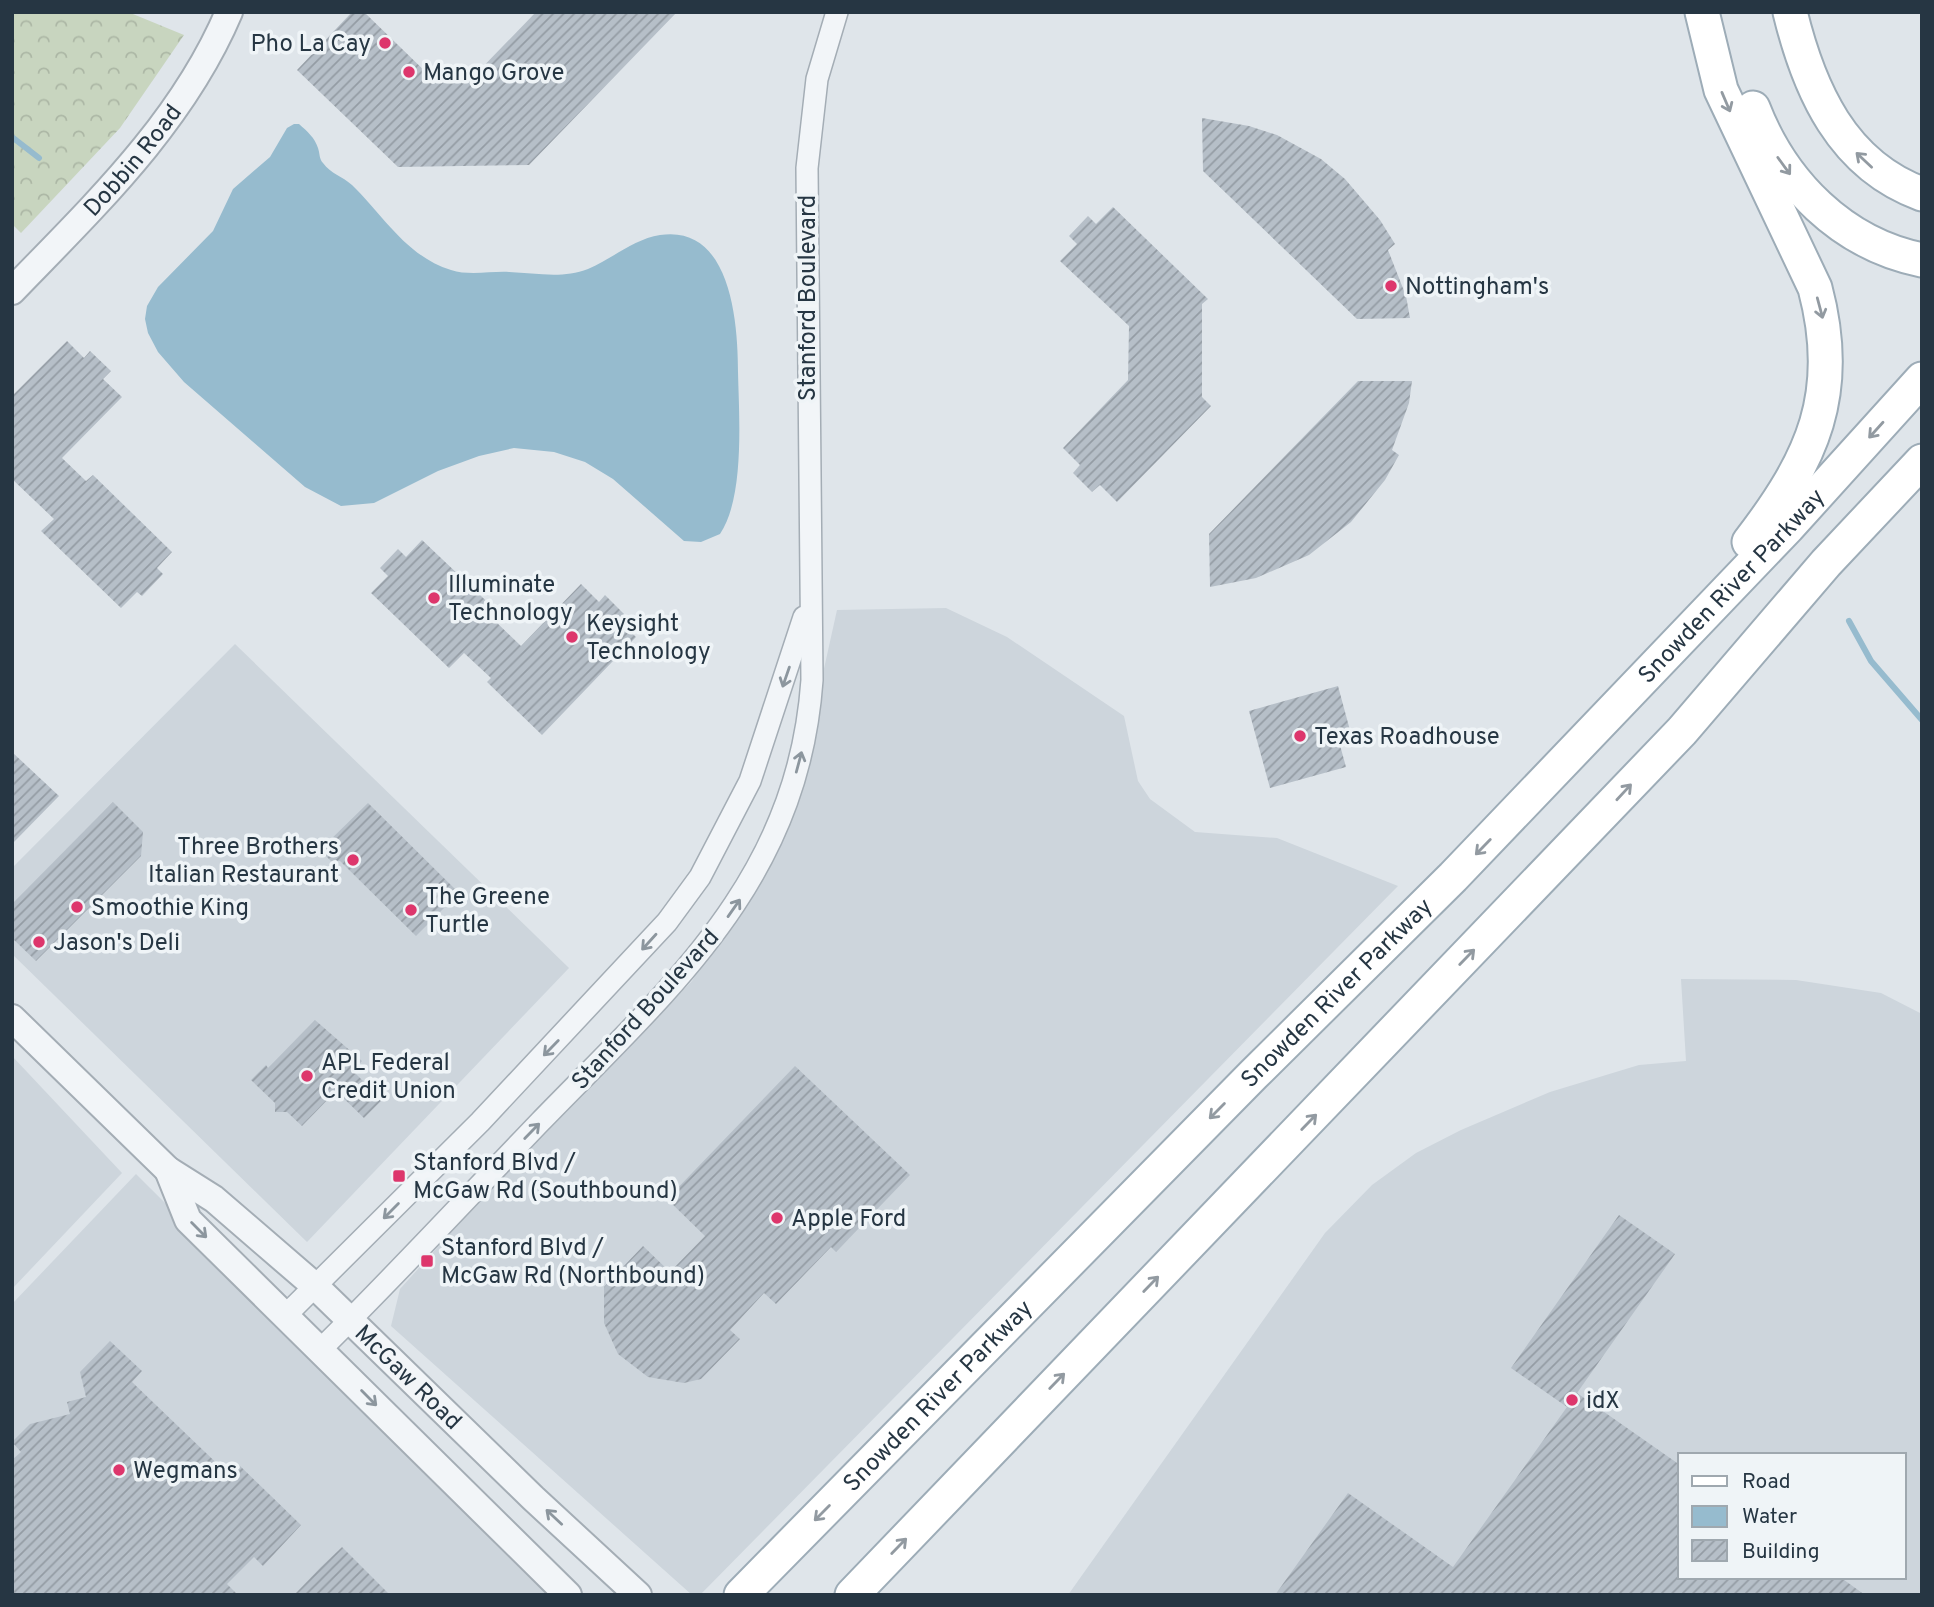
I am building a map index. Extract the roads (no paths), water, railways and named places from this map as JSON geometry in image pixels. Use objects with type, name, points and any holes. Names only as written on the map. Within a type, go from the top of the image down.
[{"type":"main road","points":[[1646,677],[1772,512],[1803,463],[1817,429],[1825,391],[1827,355],[1824,323],[1815,288],[1726,102],[1702,12]]},
{"type":"main road","points":[[1724,12],[1730,41],[1756,117],[1779,159],[1807,196],[1832,220],[1870,243],[1922,261]]},
{"type":"main road","points":[[1790,12],[1808,72],[1824,108],[1842,137],[1862,160],[1885,178],[1922,194]]},
{"type":"main road","name":"Snowden River Parkway","points":[[741,1595],[1243,1084],[1453,877],[1646,677],[1922,379]]},
{"type":"main road","points":[[1682,731],[1826,563],[1922,461]]},
{"type":"main road","points":[[852,1595],[1682,731],[1840,577],[1922,490]]},
{"type":"street","name":"Dobbin Road","points":[[12,291],[129,168],[166,123],[198,73],[229,12]]},
{"type":"street","name":"Stanford Boulevard","points":[[320,1350],[636,1025],[703,951],[739,901],[767,850],[788,799],[808,725],[811,588],[807,168],[817,79],[837,12]]},
{"type":"street","name":"Stanford Boulevard","points":[[285,1316],[604,993],[667,922],[700,877],[750,781],[788,675],[811,588]]},
{"type":"street","name":"McGaw Road","points":[[12,1018],[169,1170],[214,1199],[316,1287],[638,1595]]},
{"type":"street","name":"McGaw Road","points":[[169,1170],[188,1220],[568,1595]]},
{"type":"water","points":[[299,124],[313,138],[326,167],[352,185],[408,245],[435,264],[451,270],[473,273],[568,274],[597,265],[650,237],[684,236],[702,245],[716,261],[726,281],[738,352],[737,478],[734,499],[720,534],[701,542],[684,541],[613,479],[585,462],[554,452],[514,448],[479,456],[438,471],[374,503],[341,506],[305,487],[184,382],[158,352],[148,333],[145,319],[147,306],[158,287],[213,231],[233,189],[270,157],[287,128]]},
{"type":"waterway","points":[[12,137],[39,158]]},
{"type":"waterway","points":[[1849,621],[1871,661],[1922,720]]},
{"type":"place","name":"Pho La Cay","points":[[385,43]]},
{"type":"place","name":"Mango Grove","points":[[409,72]]},
{"type":"place","name":"Nottingham's","points":[[1391,286]]},
{"type":"place","name":"Illuminate Technology","points":[[434,598]]},
{"type":"place","name":"Keysight Technology","points":[[572,637]]},
{"type":"place","name":"Texas Roadhouse","points":[[1300,736]]},
{"type":"place","name":"Three Brothers Italian Restaurant","points":[[353,860]]},
{"type":"place","name":"Smoothie King","points":[[77,907]]},
{"type":"place","name":"The Greene Turtle","points":[[411,910]]},
{"type":"place","name":"Jason's Deli","points":[[39,942]]},
{"type":"place","name":"APL Federal Credit Union","points":[[307,1076]]},
{"type":"place","name":"Stanford Blvd / McGaw Rd (Southbound)","points":[[399,1176]]},
{"type":"place","name":"Apple Ford","points":[[777,1218]]},
{"type":"place","name":"Stanford Blvd / McGaw Rd (Northbound)","points":[[427,1261]]},
{"type":"place","name":"idX","points":[[1572,1400]]},
{"type":"place","name":"Wegmans","points":[[119,1470]]}]
